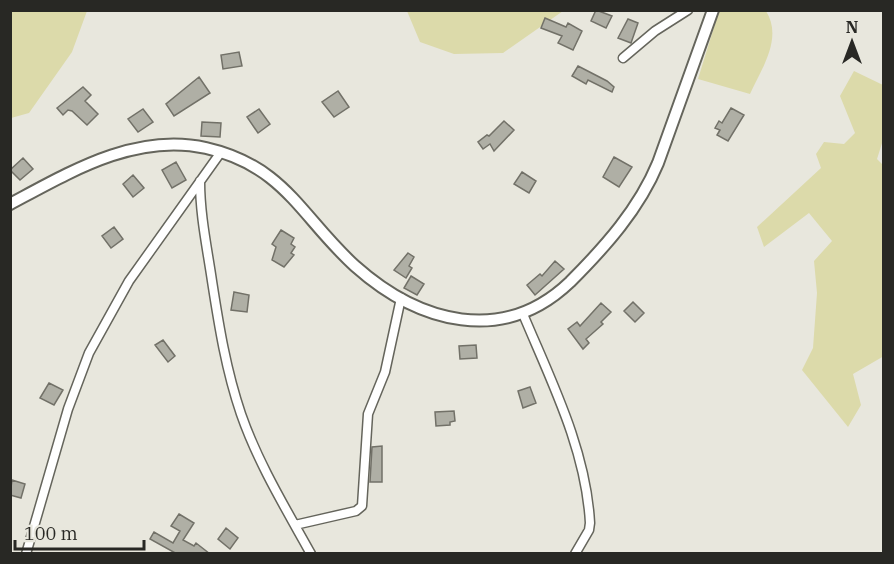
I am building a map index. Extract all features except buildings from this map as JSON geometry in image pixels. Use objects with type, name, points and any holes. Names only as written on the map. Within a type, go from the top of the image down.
[{"type":"street","points":[[623,58],[655,31],[688,10]]},
{"type":"street","points":[[10,204],[43,186],[138,147],[161,144],[188,145],[221,152],[251,164],[274,178],[354,265],[401,298],[459,320],[500,321],[523,314],[561,290],[623,223],[647,186],[665,145],[712,10]]},
{"type":"street","points":[[26,554],[84,363],[129,281],[221,152]]},
{"type":"street","points":[[200,181],[201,218],[217,321],[228,371],[246,426],[311,554]]},
{"type":"street","points":[[295,525],[356,511],[362,506],[368,414],[385,372],[401,298]]},
{"type":"street","points":[[523,314],[569,426],[582,469],[590,523],[589,530],[575,554]]},
{"type":"shaded area","points":[[11,10],[87,11],[72,52],[29,113],[11,118]]},
{"type":"shaded area","points":[[407,11],[563,11],[503,53],[454,54],[420,42]]},
{"type":"shaded area","points":[[719,11],[766,11],[771,21],[772,42],[769,53],[750,94],[698,79]]},
{"type":"shaded area","points":[[854,71],[883,85],[883,140],[877,159],[884,166],[884,356],[853,374],[861,405],[848,427],[802,370],[813,348],[817,293],[814,261],[832,241],[809,213],[764,247],[757,227],[821,168],[816,154],[824,142],[844,144],[855,133],[840,96]]}]
